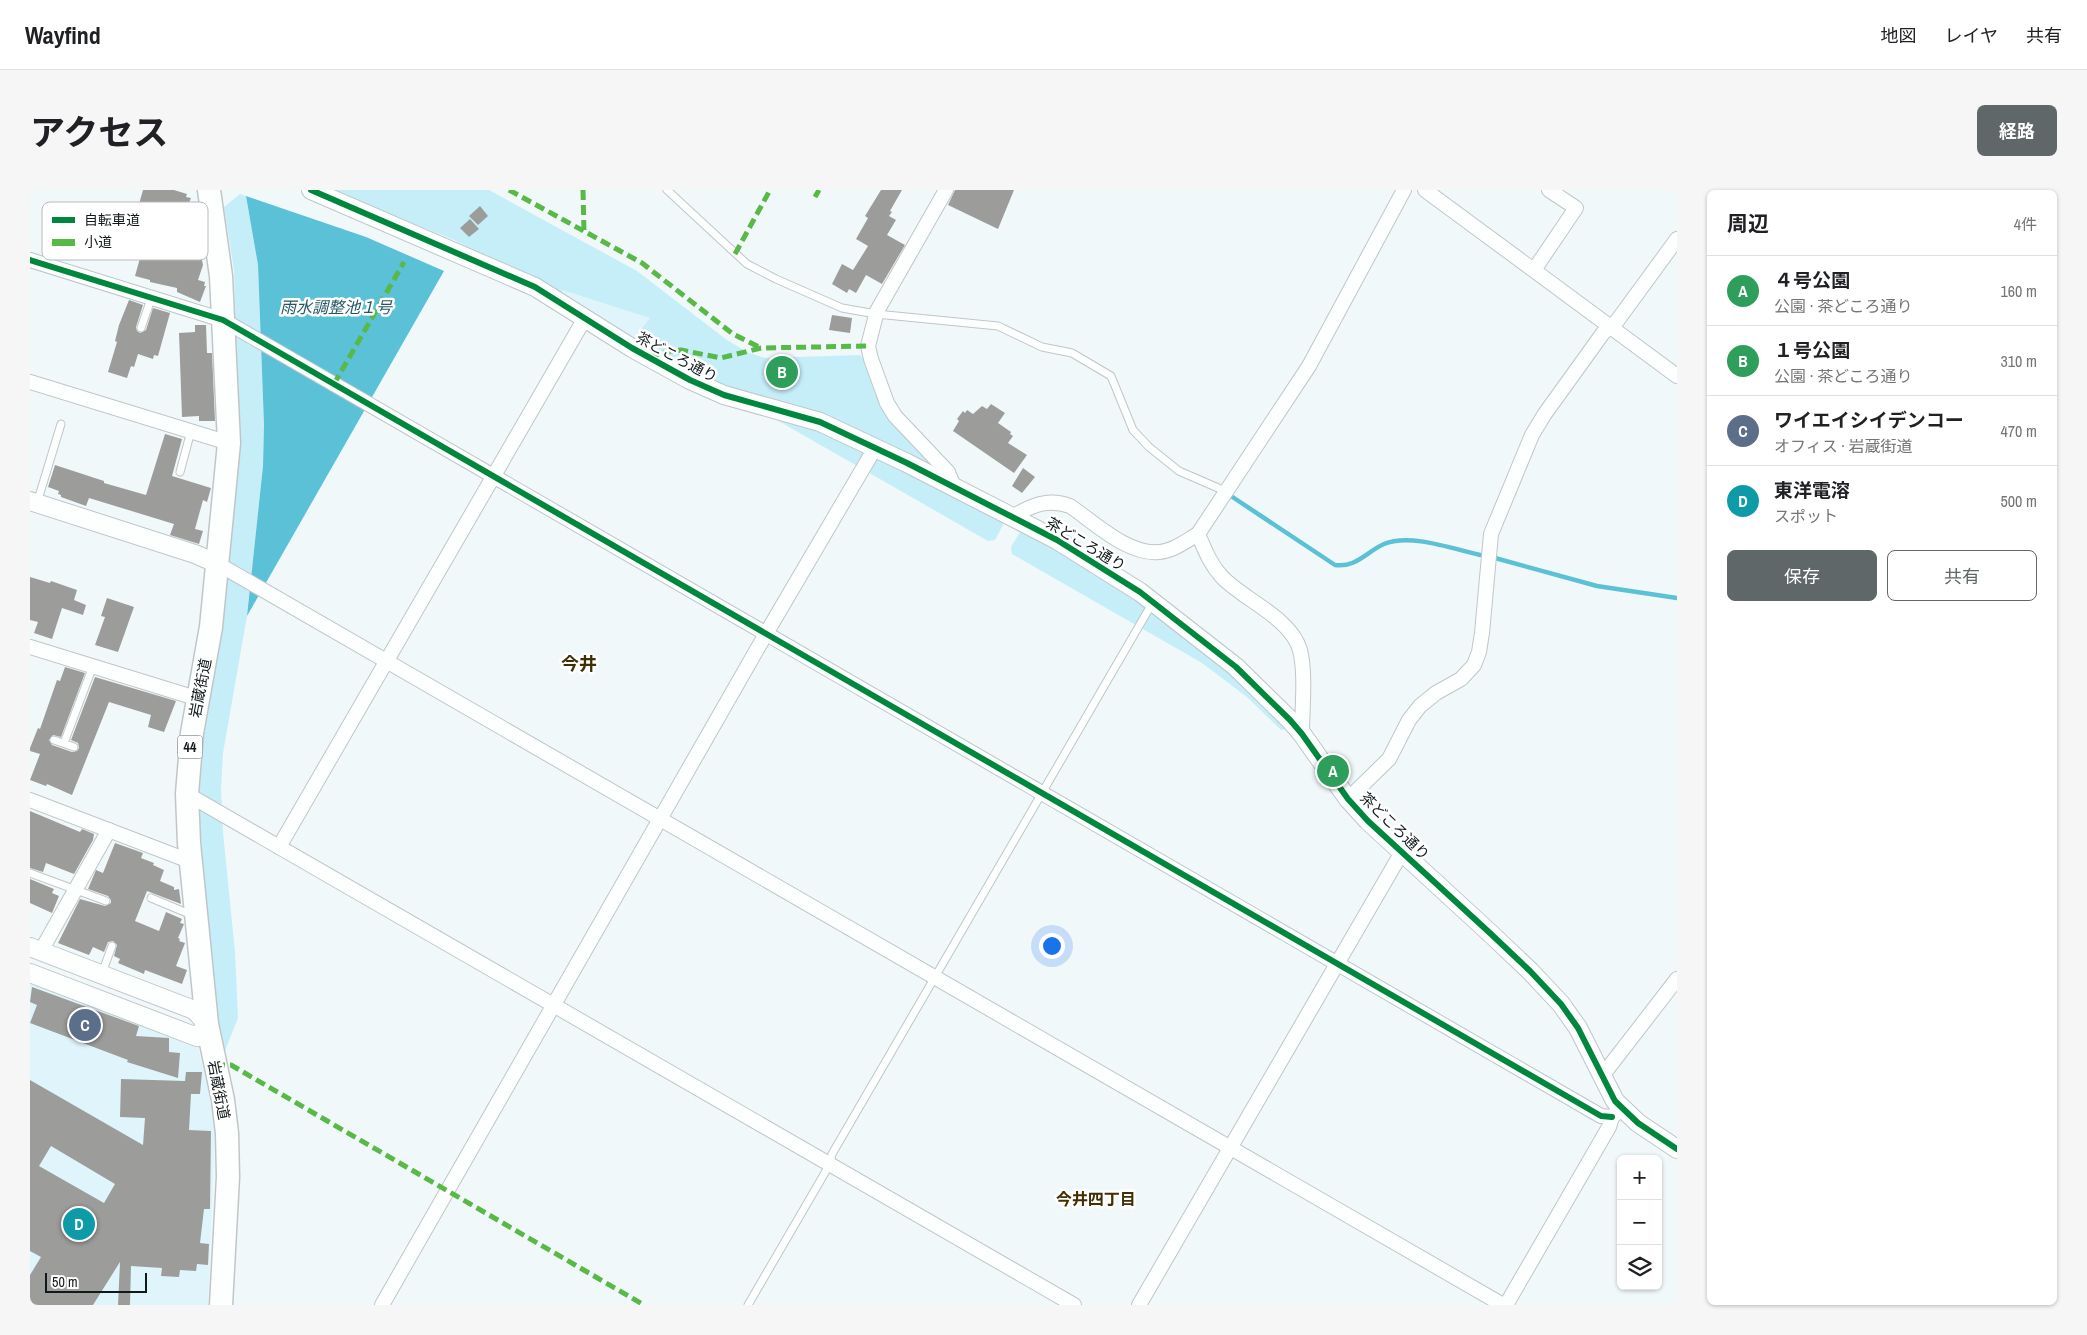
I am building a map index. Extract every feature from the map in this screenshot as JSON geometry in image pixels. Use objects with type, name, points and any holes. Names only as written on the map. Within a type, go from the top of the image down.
[{"type":"main road","name":"岩蔵街道","points":[[209,190],[221,276],[229,443],[218,564],[209,636],[189,751],[187,794],[207,1024],[223,1100],[228,1150],[221,1305]]},
{"type":"street","name":"茶どころ通り","points":[[311,190],[458,255],[519,279],[662,366],[710,390],[820,422],[876,448],[1057,540],[1126,582],[1236,667],[1302,734],[1348,799],[1368,821],[1452,896],[1546,988],[1578,1028],[1611,1095],[1617,1113],[1638,1123],[1677,1150]]},
{"type":"street","points":[[946,190],[876,314],[868,346],[887,403],[895,416],[948,472],[954,487]]},
{"type":"street","points":[[1012,518],[1031,506],[1051,502],[1061,503],[1070,506],[1127,546],[1145,552],[1160,552],[1173,549],[1198,534],[1309,366],[1404,190]]},
{"type":"street","points":[[1425,190],[1677,376]]},
{"type":"street","points":[[1534,270],[1576,208],[1549,190]]},
{"type":"street","points":[[1348,799],[1389,759],[1408,720],[1420,706],[1436,693],[1461,679],[1474,665],[1479,652],[1482,633],[1491,534],[1532,435],[1544,415],[1603,333],[1617,321],[1677,239]]},
{"type":"street","points":[[30,260],[152,296],[223,320],[767,632],[1601,1116],[1617,1113]]},
{"type":"street","points":[[279,846],[585,318]]},
{"type":"street","points":[[30,382],[229,443]]},
{"type":"street","points":[[382,1305],[767,632],[876,448]]},
{"type":"street","points":[[34,502],[195,554],[218,564],[1504,1305],[1617,1113]]},
{"type":"street","points":[[1198,534],[1210,563],[1224,579],[1279,622],[1296,640],[1302,663],[1302,734]]},
{"type":"street","points":[[30,647],[199,699]]},
{"type":"street","points":[[187,794],[1074,1305]]},
{"type":"street","points":[[30,800],[192,862]]},
{"type":"street","points":[[30,973],[197,1037],[207,1024],[194,1010],[35,949],[75,890],[109,830]]},
{"type":"street","points":[[1139,1305],[1402,852]]},
{"type":"street","points":[[1602,1076],[1677,980]]},
{"type":"lane","points":[[667,190],[748,264],[776,279],[842,308],[876,314],[998,326],[1042,347],[1072,353],[1111,376],[1133,430],[1149,447],[1179,472],[1225,491]]},
{"type":"lane","points":[[208,243],[217,242]]},
{"type":"lane","points":[[141,328],[152,296]]},
{"type":"lane","points":[[34,502],[61,424]]},
{"type":"lane","points":[[180,472],[191,431]]},
{"type":"lane","points":[[748,1305],[830,1164],[832,1154],[1154,602]]},
{"type":"lane","points":[[64,743],[93,666]]},
{"type":"lane","points":[[54,740],[74,747]]},
{"type":"lane","points":[[30,873],[106,901]]},
{"type":"lane","points":[[151,898],[198,917]]},
{"type":"lane","points":[[101,975],[112,946]]},
{"type":"shaded area","points":[[331,190],[489,190],[637,271],[727,340],[749,353],[766,358],[860,355],[866,361],[883,409],[963,496],[1002,517],[1003,525],[995,540],[988,541],[634,338],[650,318],[562,290],[562,296],[454,240]]},
{"type":"shaded area","points":[[240,194],[246,196],[258,265],[264,425],[263,466],[247,616],[223,753],[221,789],[223,832],[235,952],[238,1018],[223,1056],[215,1007],[197,788],[202,733],[221,628],[239,440],[234,270],[224,207]]},
{"type":"shaded area","points":[[562,290],[651,318],[634,338],[562,296]]},
{"type":"shaded area","points":[[1029,530],[1121,583],[1225,661],[1288,729],[1281,730],[1247,697],[1202,663],[1012,554],[1011,547],[1020,532]]},
{"type":"shaded area","points":[[30,982],[198,1047],[209,1093],[215,1133],[208,1305],[30,1305]]},
{"type":"water","name":"雨水調整池１号","points":[[246,196],[366,237],[444,271],[247,616],[263,466],[264,425],[258,265]]},
{"type":"building","points":[[143,190],[174,190],[187,194],[186,197],[191,198],[189,202],[140,202]]},
{"type":"building","points":[[881,190],[902,190],[890,211],[892,212],[889,216],[896,220],[887,235],[905,245],[882,284],[866,275],[856,293],[849,289],[847,293],[832,284],[842,264],[853,270],[868,246],[856,239],[868,218],[865,216]]},
{"type":"building","points":[[955,190],[1014,190],[998,229],[948,205]]},
{"type":"building","points":[[480,206],[488,216],[478,225],[469,216]]},
{"type":"building","points":[[470,219],[479,229],[469,237],[460,228]]},
{"type":"building","points":[[139,260],[202,260],[203,265],[198,280],[205,282],[204,286],[206,286],[200,302],[177,292],[177,288],[150,282],[150,280],[135,276]]},
{"type":"building","points":[[129,300],[143,305],[136,327],[140,333],[146,330],[153,308],[170,313],[158,356],[154,355],[153,359],[138,354],[134,367],[131,366],[127,378],[108,372],[117,342],[115,341],[119,325]]},
{"type":"building","points":[[832,315],[852,318],[850,333],[829,330]]},
{"type":"building","points":[[195,325],[206,325],[207,353],[212,353],[215,421],[199,421],[199,416],[182,417],[179,333],[195,332]]},
{"type":"building","points":[[991,404],[1005,413],[998,423],[1011,432],[1010,434],[1013,436],[1008,443],[1027,455],[1014,473],[953,431],[959,421],[957,419],[963,411],[965,413],[967,410],[973,414],[982,406],[987,409]]},
{"type":"building","points":[[165,434],[182,439],[172,476],[211,488],[207,502],[203,500],[195,529],[203,531],[199,544],[170,535],[174,524],[89,498],[86,506],[61,497],[58,494],[59,491],[48,487],[55,465],[104,481],[104,483],[146,495]]},
{"type":"building","points":[[1023,468],[1035,477],[1022,493],[1012,486]]},
{"type":"building","points":[[30,577],[50,583],[51,581],[77,590],[74,600],[86,605],[83,615],[62,608],[52,639],[34,633],[38,622],[30,620]]},
{"type":"building","points":[[107,598],[134,607],[118,652],[95,645],[105,617],[101,616]]},
{"type":"building","points":[[65,667],[85,673],[61,737],[53,735],[49,740],[52,745],[72,752],[77,751],[79,748],[78,743],[71,740],[95,677],[176,701],[164,732],[148,727],[151,715],[109,702],[72,795],[47,784],[46,786],[30,780],[40,754],[30,751],[30,748],[38,728],[40,729],[57,680],[60,681]]},
{"type":"building","points":[[30,811],[80,832],[82,829],[94,834],[93,840],[74,874],[46,863],[43,872],[30,868]]},
{"type":"building","points":[[115,843],[143,853],[141,858],[154,863],[153,865],[164,870],[160,881],[174,887],[174,890],[179,889],[181,904],[147,891],[135,921],[159,931],[166,912],[182,919],[180,923],[184,924],[178,938],[180,939],[179,941],[185,943],[176,966],[187,970],[182,984],[145,970],[144,974],[118,963],[120,959],[114,956],[117,945],[113,941],[108,942],[104,952],[93,947],[89,955],[58,943],[80,899],[105,906],[111,903],[108,896],[88,889],[96,870],[103,873]]},
{"type":"building","points":[[30,879],[54,889],[52,893],[59,896],[52,913],[30,903]]},
{"type":"building","points":[[32,987],[139,1026],[136,1036],[169,1038],[169,1052],[180,1053],[178,1078],[127,1062],[128,1060],[30,1023],[37,1005],[30,1002]]},
{"type":"building","points":[[186,1072],[202,1072],[200,1094],[191,1094],[189,1130],[211,1131],[210,1209],[204,1209],[200,1243],[209,1244],[208,1265],[197,1264],[196,1271],[180,1270],[179,1277],[161,1276],[162,1268],[131,1266],[130,1305],[118,1305],[120,1262],[93,1305],[30,1305],[30,1275],[41,1257],[30,1251],[30,1080],[143,1145],[145,1118],[120,1117],[121,1079],[185,1081]],"holes":[[[51,1146],[115,1184],[104,1203],[39,1166]]]},
{"type":"waterway","points":[[1231,496],[1335,565],[1355,562],[1384,544],[1406,540],[1432,543],[1480,555]]},
{"type":"waterway","points":[[1495,558],[1597,586],[1677,598]]},
{"type":"marked path","points":[[509,190],[642,263],[733,334],[761,348]]},
{"type":"marked path","points":[[583,190],[584,232]]},
{"type":"marked path","points":[[735,254],[770,190]]},
{"type":"marked path","points":[[815,197],[819,190]]},
{"type":"marked path","points":[[334,384],[404,262]]},
{"type":"marked path","points":[[649,357],[681,350],[721,358],[761,348],[868,346]]},
{"type":"marked path","points":[[215,1065],[231,1065],[644,1305]]},
{"type":"cycle path","points":[[311,190],[535,287],[632,348],[690,380],[724,395],[820,422],[907,463],[1057,540],[1140,592],[1236,667],[1290,720],[1348,799],[1368,821],[1491,934],[1561,1004],[1578,1028],[1615,1101],[1638,1123],[1677,1149]]},
{"type":"cycle path","points":[[30,260],[223,320],[1601,1116],[1612,1117]]},
{"type":"place","name":"１号公園","points":[[782,372]]},
{"type":"place","name":"４号公園","points":[[1333,771]]},
{"type":"place","name":"ワイエイシイデンコー","points":[[85,1025]]},
{"type":"place","name":"東洋電溶","points":[[79,1224]]},
{"type":"district","name":"今井","points":[[579,663]]},
{"type":"district","name":"今井四丁目","points":[[1096,1199]]}]
